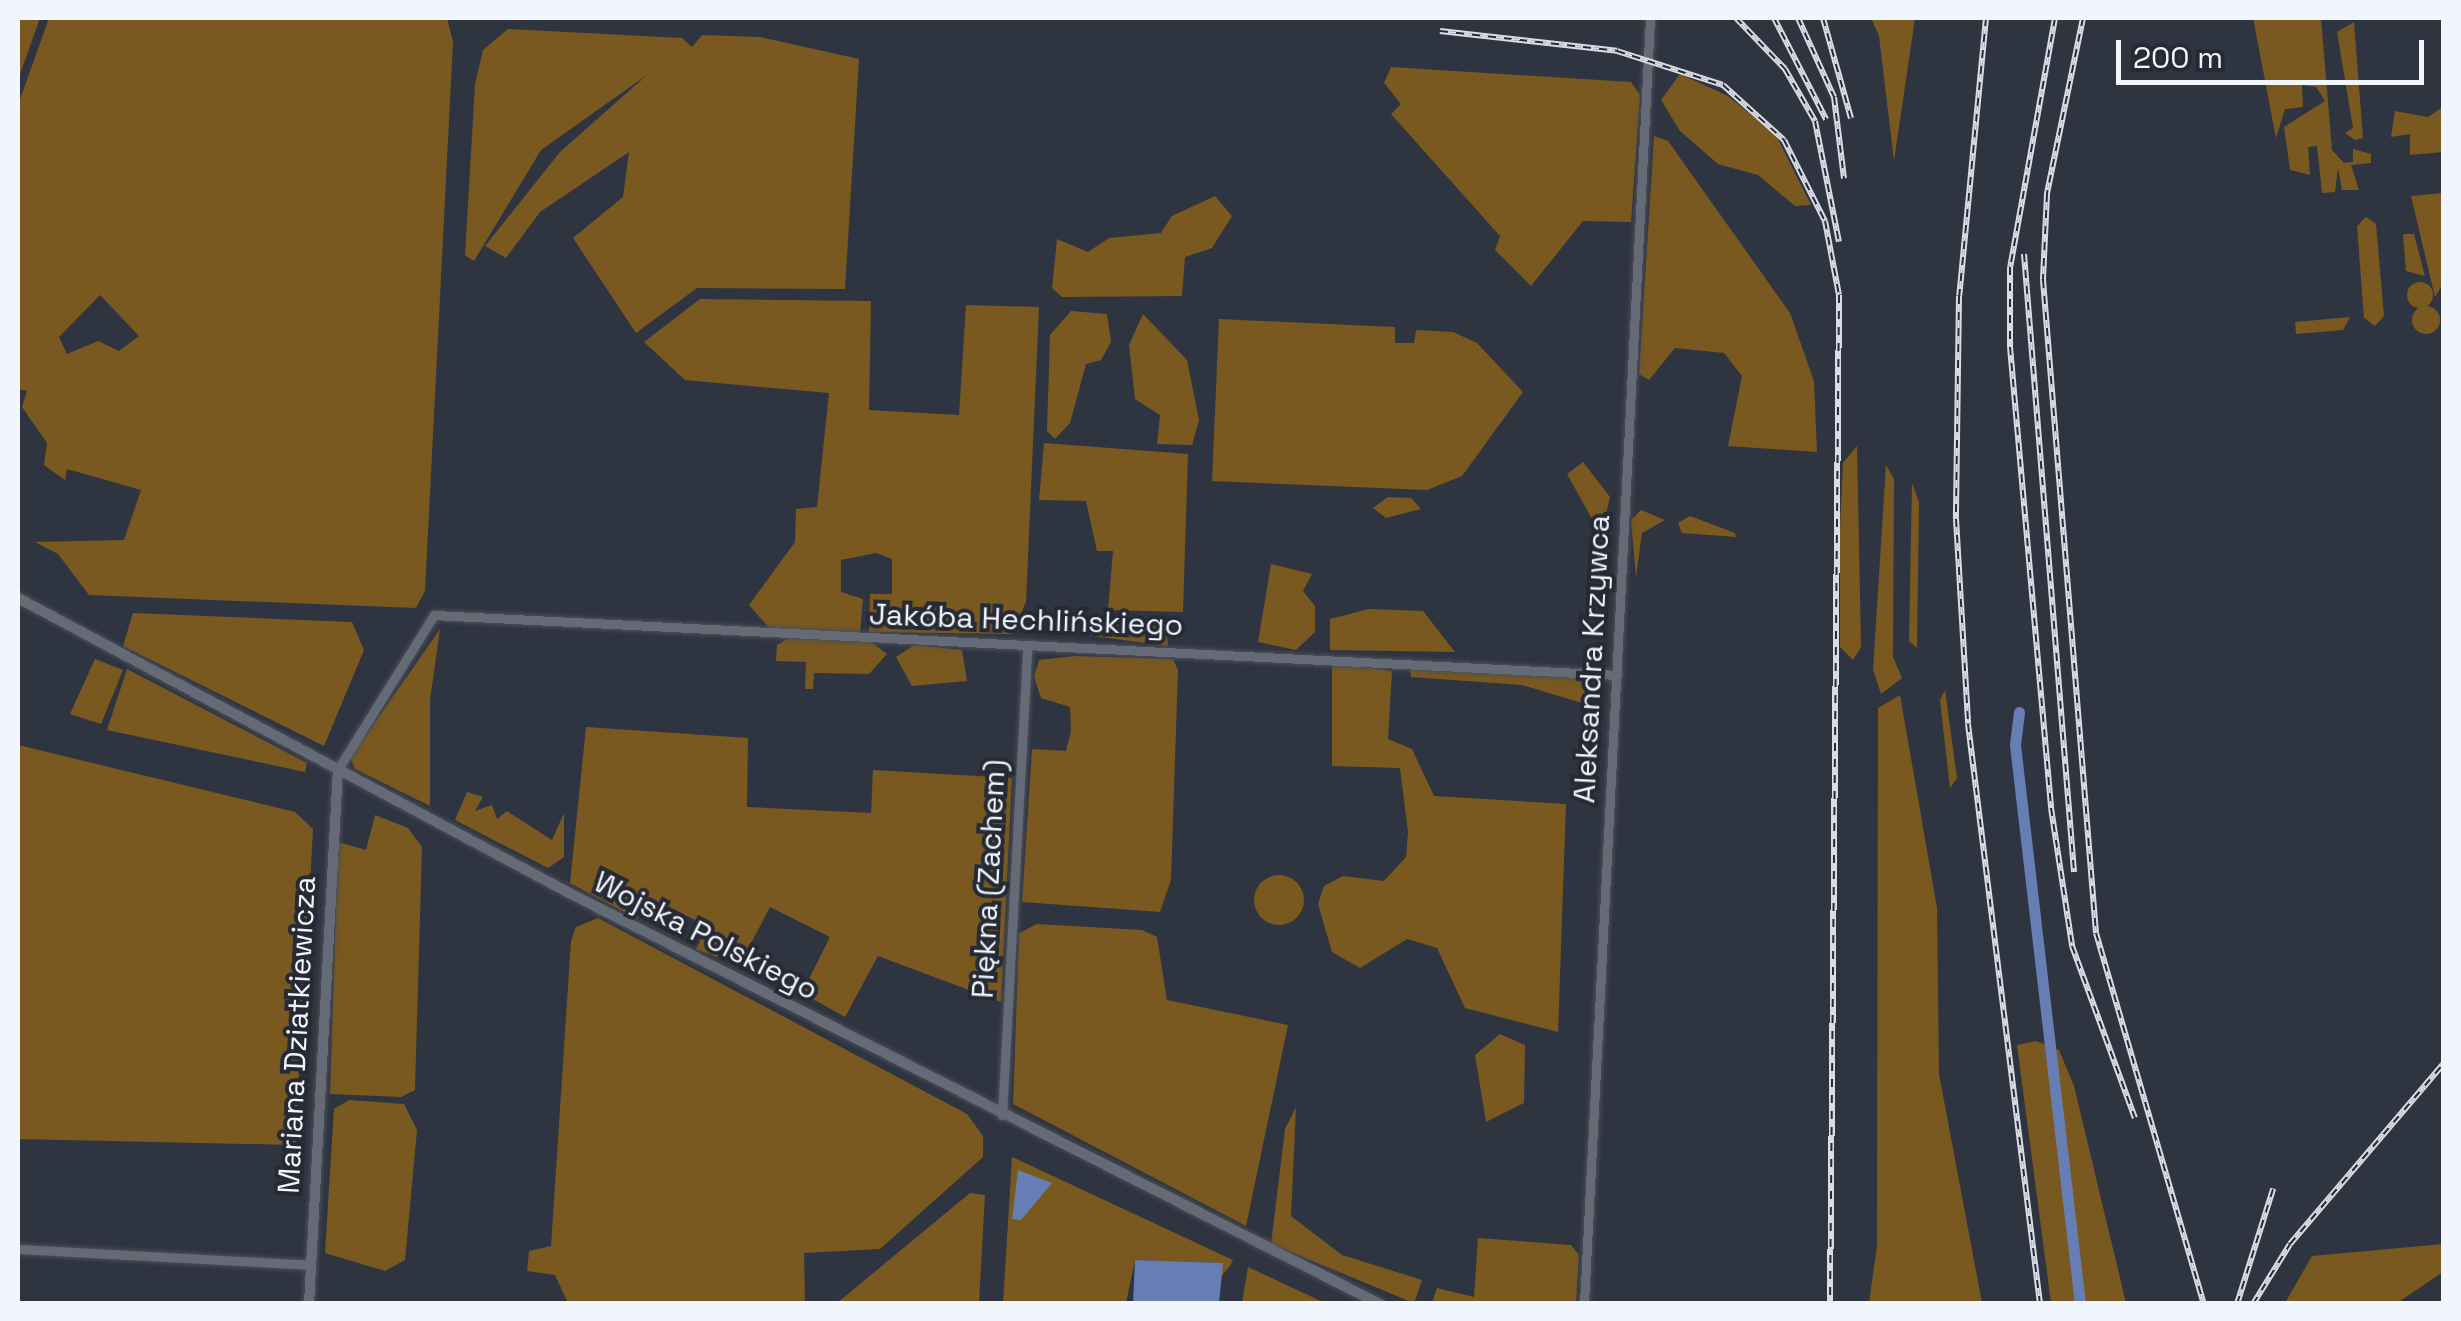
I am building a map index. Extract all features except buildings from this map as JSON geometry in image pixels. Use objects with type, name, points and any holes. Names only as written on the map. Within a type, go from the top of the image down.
[{"type":"street","name":"Aleksandra Krzywca","points":[[1584,1304],[1650,18]]},
{"type":"street","name":"Wojska Polskiego","points":[[18,598],[1002,1115],[1380,1304]]},
{"type":"street","name":"Jakóba Hechlińskiego","points":[[338,769],[434,615],[1617,675]]},
{"type":"street","name":"Piękna (Zachem)","points":[[1002,1115],[1027,646]]},
{"type":"street","name":"Mariana Dziatkiewicza","points":[[308,1304],[338,769]]},
{"type":"street","points":[[18,1248],[310,1265]]},
{"type":"shaded area","points":[[18,18],[40,18],[18,80]]},
{"type":"shaded area","points":[[49,18],[447,18],[453,42],[425,591],[416,608],[89,595],[58,554],[35,542],[124,540],[141,490],[67,469],[65,480],[44,465],[47,443],[22,407],[27,391],[18,389],[18,105]],"holes":[[[100,295],[139,336],[119,351],[98,341],[67,354],[59,337]]]},
{"type":"shaded area","points":[[1871,18],[1915,18],[1894,161],[1879,36]]},
{"type":"shaded area","points":[[2253,18],[2321,18],[2332,150],[2344,163],[2353,162],[2353,149],[2371,154],[2371,163],[2351,165],[2359,190],[2342,190],[2338,168],[2335,192],[2322,193],[2317,146],[2308,147],[2310,175],[2290,170],[2284,127],[2325,101],[2316,87],[2302,85],[2303,107],[2285,109],[2276,138]]},
{"type":"shaded area","points":[[2354,22],[2363,138],[2355,140],[2345,133],[2353,128],[2337,32]]},
{"type":"shaded area","points":[[508,29],[682,38],[692,47],[702,35],[760,37],[859,59],[845,289],[697,288],[636,333],[573,238],[623,197],[629,152],[540,212],[506,258],[485,246],[560,152],[647,75],[541,150],[474,261],[465,255],[475,84],[483,50]]},
{"type":"shaded area","points":[[1391,67],[1631,82],[1640,95],[1631,222],[1583,221],[1531,286],[1495,250],[1500,236],[1391,114],[1401,104],[1384,83]]},
{"type":"shaded area","points":[[1680,74],[1728,96],[1776,135],[1811,205],[1795,206],[1758,175],[1718,164],[1680,131],[1661,100]]},
{"type":"shaded area","points":[[2443,107],[2443,152],[2410,155],[2410,134],[2391,137],[2395,111],[2428,117]]},
{"type":"shaded area","points":[[1654,136],[1668,141],[1790,313],[1814,381],[1817,452],[1728,446],[1742,376],[1724,353],[1675,348],[1649,380],[1639,374]]},
{"type":"shaded area","points":[[2443,193],[2443,284],[2435,297],[2411,196]]},
{"type":"shaded area","points":[[1215,196],[1232,216],[1212,248],[1185,257],[1182,296],[1062,297],[1052,288],[1057,239],[1088,252],[1109,238],[1161,233],[1172,216]]},
{"type":"shaded area","points":[[2366,217],[2376,224],[2384,316],[2375,326],[2364,318],[2357,226]]},
{"type":"shaded area","points":[[2403,234],[2414,234],[2425,276],[2406,271]]},
{"type":"shaded area","points":[[2420,282],[2429,286],[2433,295],[2429,304],[2420,308],[2411,304],[2407,295],[2411,286]]},
{"type":"shaded area","points":[[700,299],[871,301],[869,410],[959,415],[966,305],[1039,307],[1026,602],[1012,634],[869,632],[870,594],[892,594],[892,559],[876,553],[841,560],[841,592],[863,599],[860,633],[770,629],[749,605],[795,542],[796,509],[817,507],[829,393],[685,380],[644,342]]},
{"type":"shaded area","points":[[2426,306],[2436,310],[2440,320],[2436,330],[2426,334],[2416,330],[2412,320],[2416,310]]},
{"type":"shaded area","points":[[1071,311],[1107,314],[1111,342],[1101,360],[1086,364],[1070,423],[1055,439],[1047,431],[1050,335]]},
{"type":"shaded area","points":[[1143,314],[1187,360],[1199,420],[1192,445],[1157,444],[1160,415],[1135,399],[1129,345]]},
{"type":"shaded area","points":[[2350,317],[2343,330],[2296,334],[2295,322]]},
{"type":"shaded area","points":[[1219,319],[1395,327],[1395,343],[1414,343],[1416,330],[1453,332],[1477,343],[1523,392],[1462,476],[1427,490],[1212,481]]},
{"type":"shaded area","points":[[1044,443],[1188,454],[1183,612],[1108,610],[1113,551],[1097,551],[1086,501],[1039,500]]},
{"type":"shaded area","points":[[1857,446],[1861,647],[1853,660],[1840,647],[1840,527],[1843,463]]},
{"type":"shaded area","points":[[1583,462],[1610,497],[1601,535],[1567,474]]},
{"type":"shaded area","points":[[1886,465],[1894,479],[1893,657],[1902,678],[1881,694],[1873,670]]},
{"type":"shaded area","points":[[1912,483],[1919,502],[1917,648],[1909,641]]},
{"type":"shaded area","points":[[1388,497],[1411,498],[1421,509],[1386,518],[1373,508]]},
{"type":"shaded area","points":[[1641,510],[1665,520],[1642,533],[1636,577],[1631,520]]},
{"type":"shaded area","points":[[1690,516],[1735,533],[1736,537],[1682,533],[1678,523]]},
{"type":"shaded area","points":[[1271,564],[1312,574],[1303,591],[1315,606],[1315,632],[1296,650],[1258,642]]},
{"type":"shaded area","points":[[1369,609],[1423,611],[1455,652],[1330,650],[1330,619]]},
{"type":"shaded area","points":[[133,613],[352,622],[364,650],[324,746],[123,646]]},
{"type":"shaded area","points":[[1120,620],[1166,628],[1168,646],[1078,634]]},
{"type":"shaded area","points":[[440,629],[430,700],[430,806],[355,769],[350,758]]},
{"type":"shaded area","points":[[789,638],[871,642],[887,654],[869,674],[814,673],[813,689],[805,689],[806,662],[776,661],[777,645]]},
{"type":"shaded area","points":[[914,645],[962,650],[967,681],[912,686],[896,657]]},
{"type":"shaded area","points":[[1074,656],[1173,659],[1178,670],[1171,880],[1160,912],[1022,902],[1032,749],[1066,751],[1071,731],[1070,707],[1041,698],[1034,677],[1039,660]]},
{"type":"shaded area","points":[[95,659],[123,670],[101,724],[70,714]]},
{"type":"shaded area","points":[[1332,663],[1392,671],[1388,739],[1412,749],[1434,796],[1566,804],[1558,1032],[1465,1008],[1437,948],[1407,939],[1360,968],[1332,952],[1318,904],[1324,886],[1343,876],[1384,881],[1406,857],[1408,832],[1400,768],[1332,766]]},
{"type":"shaded area","points":[[127,669],[307,763],[305,772],[107,730]]},
{"type":"shaded area","points":[[1410,669],[1584,678],[1593,685],[1582,703],[1522,685],[1411,677]]},
{"type":"shaded area","points":[[1945,690],[1957,778],[1950,788],[1940,700]]},
{"type":"shaded area","points":[[1900,695],[1937,908],[1939,1074],[1982,1303],[1869,1303],[1877,1246],[1878,708]]},
{"type":"shaded area","points":[[586,727],[748,738],[747,807],[871,813],[873,770],[1012,778],[1001,1002],[878,956],[845,1017],[802,993],[830,937],[770,907],[739,966],[696,949],[707,926],[649,897],[637,919],[570,883]]},
{"type":"shaded area","points":[[18,745],[295,812],[313,829],[296,1145],[18,1139]]},
{"type":"shaded area","points":[[467,792],[483,797],[475,811],[492,805],[497,819],[507,811],[552,840],[564,813],[564,857],[548,868],[455,820]]},
{"type":"shaded area","points":[[375,815],[408,828],[422,847],[415,1090],[401,1097],[330,1094],[338,842],[366,850]]},
{"type":"shaded area","points":[[1279,875],[1297,882],[1304,900],[1297,918],[1279,925],[1261,918],[1254,900],[1261,882]]},
{"type":"shaded area","points":[[598,918],[967,1114],[983,1136],[983,1157],[880,1249],[804,1253],[805,1303],[568,1303],[555,1275],[527,1271],[529,1251],[551,1246],[571,941],[576,927]]},
{"type":"shaded area","points":[[1037,924],[1142,930],[1157,937],[1167,1000],[1288,1025],[1246,1226],[1013,1104],[1019,933]]},
{"type":"shaded area","points":[[1500,1034],[1525,1045],[1524,1103],[1486,1122],[1475,1055]]},
{"type":"shaded area","points":[[2036,1041],[2059,1050],[2074,1086],[2126,1303],[2051,1303],[2017,1045]]},
{"type":"shaded area","points":[[349,1100],[404,1104],[417,1130],[405,1260],[385,1271],[325,1253],[334,1109]]},
{"type":"shaded area","points":[[1296,1107],[1291,1216],[1342,1255],[1422,1280],[1414,1303],[1271,1244],[1285,1129]]},
{"type":"shaded area","points":[[1012,1157],[1233,1260],[1221,1277],[1222,1263],[1135,1260],[1126,1303],[1003,1304]]},
{"type":"shaded area","points":[[970,1193],[985,1195],[979,1303],[837,1303]]},
{"type":"shaded area","points":[[1478,1238],[1571,1245],[1579,1255],[1576,1303],[1432,1303],[1437,1288],[1474,1297]]},
{"type":"shaded area","points":[[2443,1244],[2443,1272],[2397,1303],[2285,1303],[2312,1256]]},
{"type":"shaded area","points":[[1248,1267],[1325,1303],[1242,1303]]},
{"type":"water","points":[[1018,1170],[1052,1183],[1021,1220],[1012,1219]]},
{"type":"water","points":[[1135,1260],[1223,1263],[1219,1303],[1133,1303]]},
{"type":"waterway","points":[[2019,712],[2015,745],[2080,1304]]},
{"type":"railway","points":[[1736,18],[1785,69],[1815,121],[1839,242]]},
{"type":"railway","points":[[1774,18],[1826,119]]},
{"type":"railway","points":[[1798,18],[1834,97],[1844,178]]},
{"type":"railway","points":[[1823,18],[1851,118]]},
{"type":"railway","points":[[1986,18],[1959,296],[1956,519],[1968,724],[2040,1304]]},
{"type":"railway","points":[[2055,18],[2010,267],[2010,347],[2051,808],[2072,946],[2135,1118]]},
{"type":"railway","points":[[2083,18],[2047,194],[2043,280],[2096,933],[2204,1304]]},
{"type":"railway","points":[[1440,31],[1617,51],[1723,85],[1784,140],[1825,221],[1839,295],[1830,1304]]},
{"type":"railway","points":[[2024,254],[2074,872]]},
{"type":"railway","points":[[2253,1304],[2290,1244],[2444,1063]]},
{"type":"railway","points":[[2237,1304],[2273,1189]]}]
